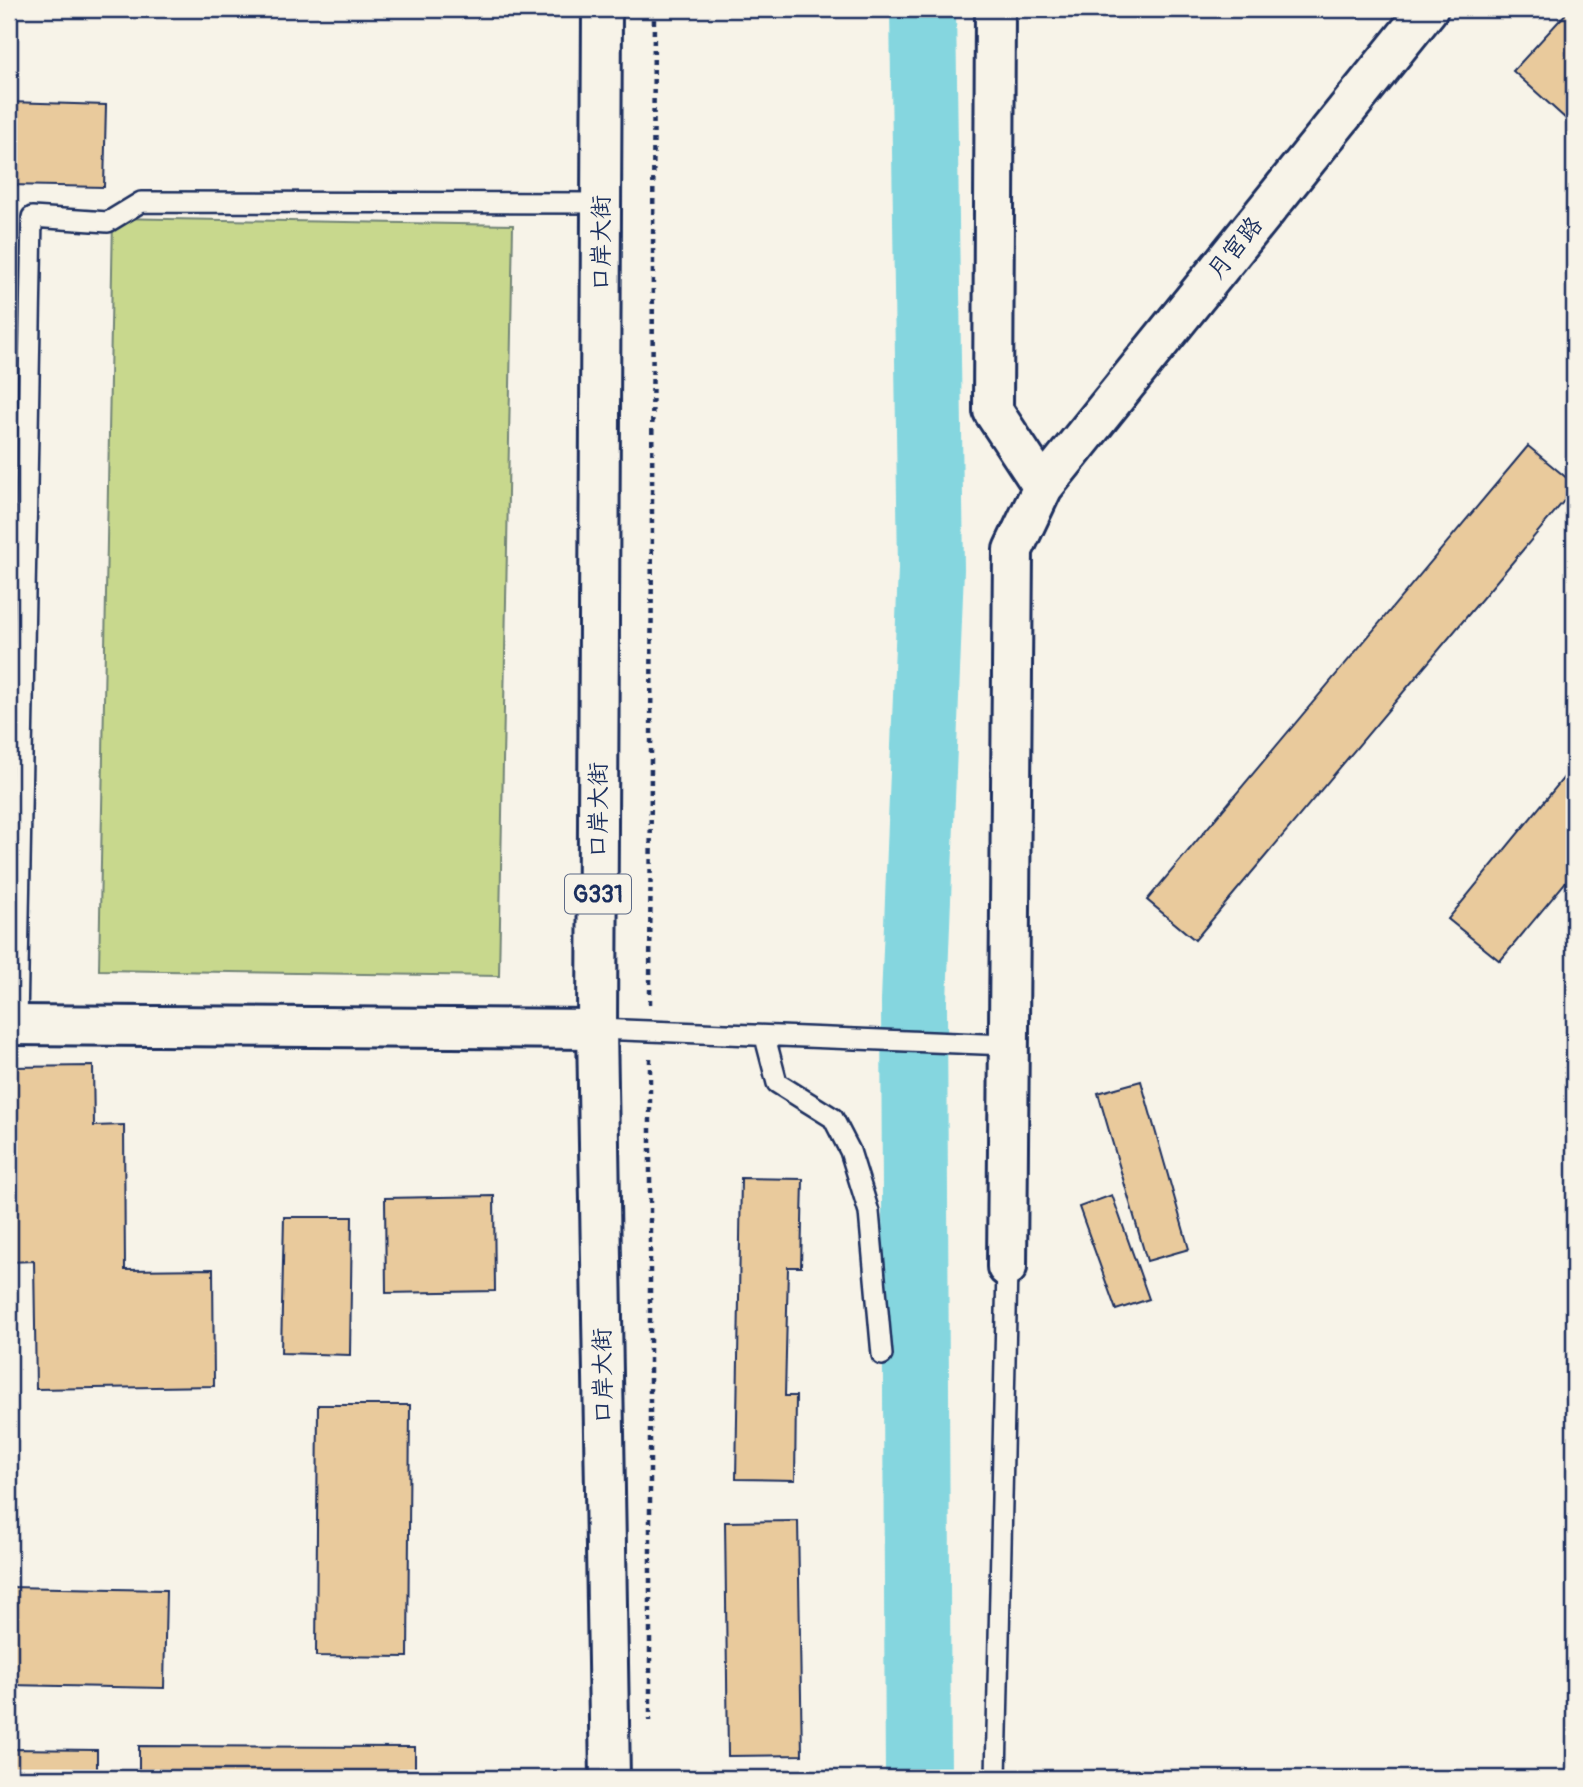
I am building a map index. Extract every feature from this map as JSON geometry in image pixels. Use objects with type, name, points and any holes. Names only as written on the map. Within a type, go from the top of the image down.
[{"type":"main road","name":"口岸大街","points":[[602,9],[597,1029],[610,1778]]},
{"type":"main road","points":[[995,9],[993,411],[1043,487]]},
{"type":"main road","name":"月宫路","points":[[1007,1267],[1013,550],[1043,487],[1428,9]]},
{"type":"main road","points":[[13,1025],[597,1029]]},
{"type":"lane","points":[[13,1025],[32,217],[108,222],[141,202],[601,203]]},
{"type":"lane","points":[[597,1029],[1009,1045]]},
{"type":"lane","points":[[765,1037],[777,1083],[833,1118],[850,1151],[869,1212],[882,1355]]},
{"type":"lane","points":[[996,1778],[1007,1267]]},
{"type":"path","points":[[650,1723],[654,9]]},
{"type":"green space","points":[[113,218],[513,225],[499,976],[99,970]]},
{"type":"building","points":[[1570,9],[1574,9],[1574,110],[1566,119],[1513,71]]},
{"type":"building","points":[[9,102],[106,105],[104,187],[9,185]]},
{"type":"building","points":[[1528,446],[1574,484],[1574,489],[1195,940],[1147,900]]},
{"type":"building","points":[[1574,765],[1574,872],[1500,961],[1448,919]]},
{"type":"building","points":[[93,1066],[94,1126],[124,1125],[125,1270],[213,1269],[214,1386],[36,1389],[34,1261],[9,1262],[9,1067]]},
{"type":"building","points":[[1141,1081],[1189,1249],[1147,1261],[1098,1093]]},
{"type":"building","points":[[741,1178],[803,1179],[801,1267],[788,1267],[785,1396],[796,1396],[795,1480],[736,1479]]},
{"type":"building","points":[[1112,1195],[1149,1299],[1116,1310],[1079,1207]]},
{"type":"building","points":[[494,1196],[495,1291],[386,1293],[385,1198]]},
{"type":"building","points":[[284,1217],[352,1217],[350,1355],[281,1353]]},
{"type":"building","points":[[318,1405],[410,1405],[408,1657],[316,1656]]},
{"type":"building","points":[[798,1521],[802,1755],[728,1756],[725,1522]]},
{"type":"building","points":[[9,1587],[166,1590],[164,1688],[9,1685]]},
{"type":"building","points":[[139,1746],[415,1747],[415,1778],[139,1778]]},
{"type":"building","points":[[9,1749],[97,1750],[97,1778],[9,1778]]},
{"type":"waterway","points":[[918,1778],[914,1001],[931,569],[923,9]]}]
